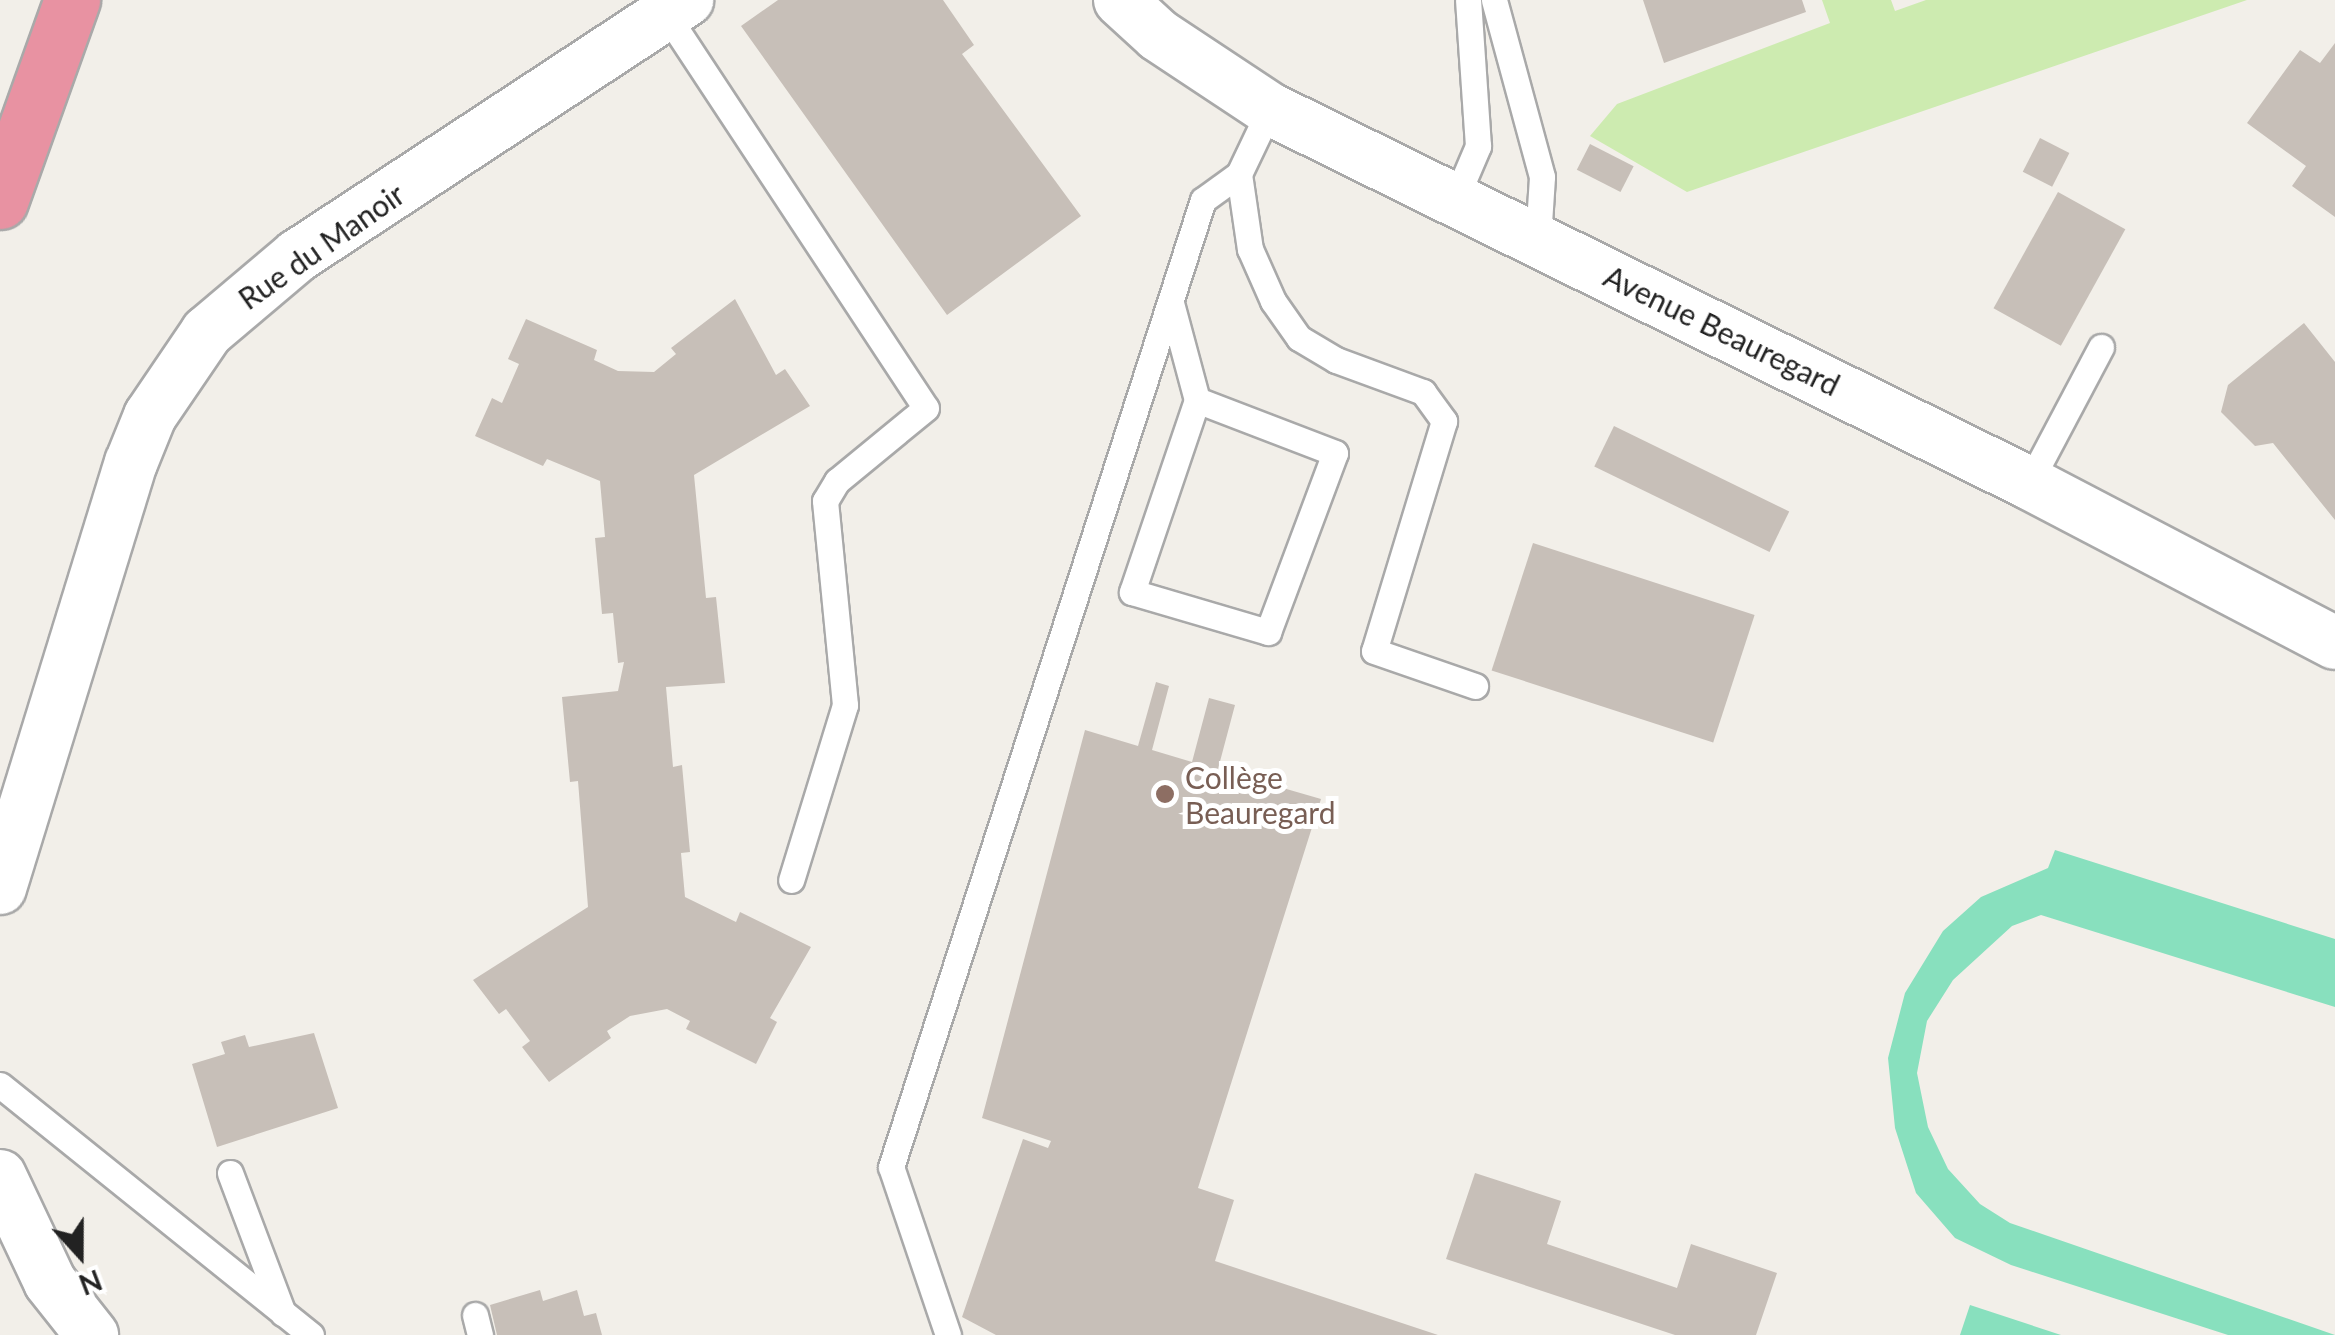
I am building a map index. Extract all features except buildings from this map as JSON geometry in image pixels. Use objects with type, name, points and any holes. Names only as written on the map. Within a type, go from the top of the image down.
[{"type":"highway","points":[[0,201],[72,0]]},
{"type":"street","name":"Avenue Beauregard","points":[[1120,0],[1158,35],[1270,109],[2029,483],[2335,643]]},
{"type":"street","name":"Rue du Manoir","points":[[0,888],[132,463],[150,416],[207,332],[298,256],[677,8]]},
{"type":"street","points":[[0,1176],[50,1282],[92,1335]]},
{"type":"lane","points":[[1456,200],[1478,146],[1468,0]]},
{"type":"lane","points":[[1494,0],[1542,177],[1538,238]]},
{"type":"lane","points":[[677,8],[926,408],[837,480],[825,501],[845,705],[791,880]]},
{"type":"lane","points":[[948,1335],[891,1167],[1203,200],[1239,174],[1270,109]]},
{"type":"lane","points":[[1239,174],[1250,250],[1272,301],[1300,338],[1336,360],[1423,392],[1444,421],[1374,651],[1475,686]]},
{"type":"lane","points":[[1170,298],[1198,400],[1132,592],[1268,632],[1335,453],[1198,400]]},
{"type":"lane","points":[[2029,483],[2101,347]]},
{"type":"lane","points":[[0,1086],[312,1335]]},
{"type":"lane","points":[[230,1172],[284,1312]]},
{"type":"green space","points":[[1822,0],[1891,0],[1895,11],[1926,0],[2247,0],[1687,192],[1590,136],[1617,104],[1830,23]]},
{"type":"green space","points":[[2055,850],[2335,939],[2335,1007],[2041,915],[2012,926],[1953,980],[1927,1021],[1917,1073],[1928,1127],[1948,1169],[1980,1204],[2010,1223],[2335,1335],[2228,1335],[2011,1265],[1955,1238],[1916,1193],[1895,1128],[1888,1058],[1905,993],[1943,931],[1981,897],[2048,868]]},
{"type":"green space","points":[[1970,1305],[2061,1335],[1960,1335]]},
{"type":"place","name":"Collège Beauregard","points":[[1165,794]]}]
